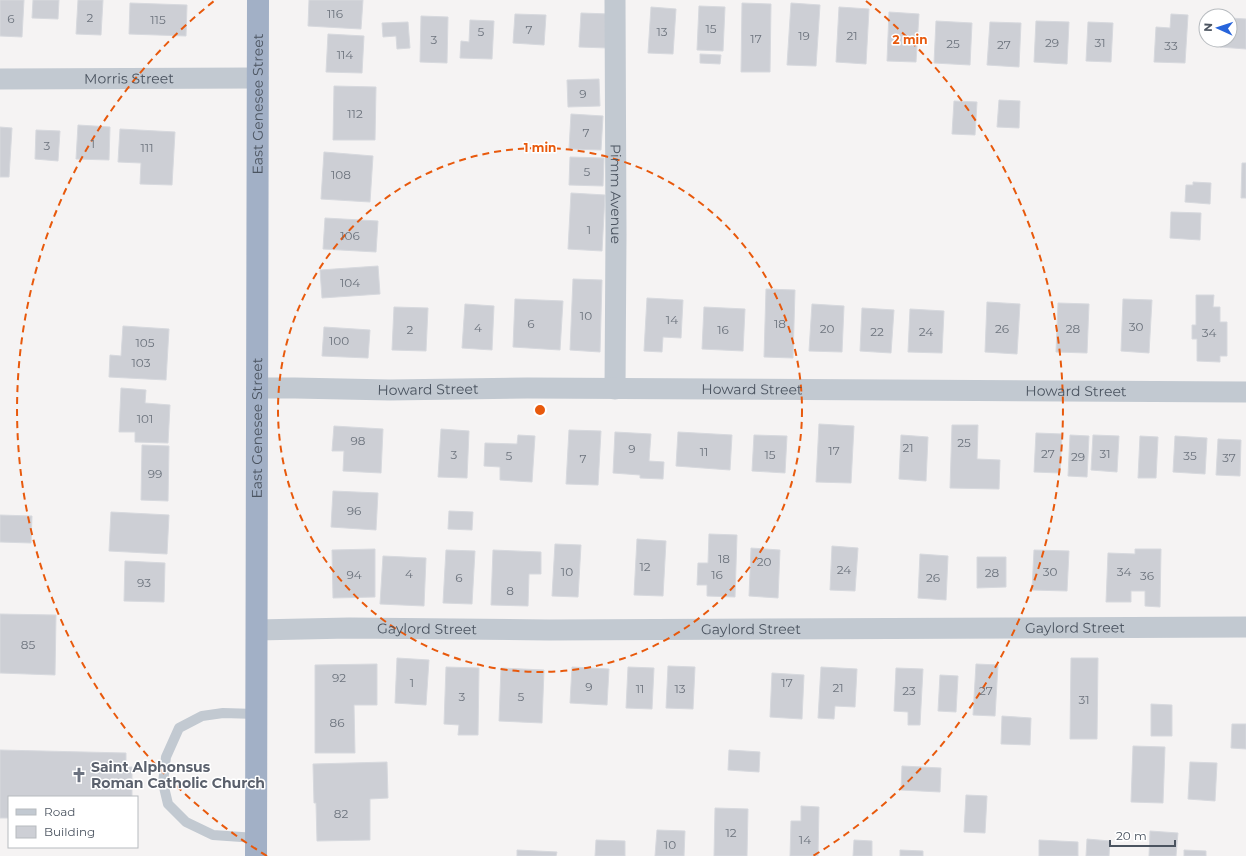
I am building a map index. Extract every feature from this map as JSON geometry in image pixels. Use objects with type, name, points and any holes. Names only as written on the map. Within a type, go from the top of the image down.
[{"type":"highway","name":"East Genesee Street","points":[[256,847],[258,0]]},
{"type":"street","name":"Pimm Avenue","points":[[615,0],[615,389]]},
{"type":"street","name":"Morris Street","points":[[0,79],[258,78]]},
{"type":"street","name":"Howard Street","points":[[257,388],[390,390],[527,388],[1246,392]]},
{"type":"street","name":"Gaylord Street","points":[[257,630],[349,628],[549,630],[1246,627]]},
{"type":"lane","points":[[256,847],[213,834],[186,822],[168,804],[162,783],[166,757],[179,728],[202,716],[223,713],[257,714]]},
{"type":"building","points":[[0,0],[24,0],[22,37],[0,36]]},
{"type":"building","points":[[33,0],[59,0],[58,19],[32,18]]},
{"type":"building","points":[[78,0],[103,0],[101,35],[76,34]]},
{"type":"building","points":[[309,0],[363,0],[361,29],[308,26]]},
{"type":"building","points":[[130,3],[187,5],[186,36],[129,34]]},
{"type":"building","points":[[742,3],[771,4],[770,72],[741,72]]},
{"type":"building","points":[[791,3],[820,5],[816,66],[787,65]]},
{"type":"building","points":[[699,6],[725,7],[723,51],[697,50]]},
{"type":"building","points":[[651,7],[676,9],[673,54],[648,53]]},
{"type":"building","points":[[839,7],[869,9],[866,64],[836,62]]},
{"type":"building","points":[[889,12],[919,14],[916,62],[887,61]]},
{"type":"building","points":[[581,13],[609,14],[608,48],[579,47]]},
{"type":"building","points":[[515,14],[546,15],[544,45],[513,43]]},
{"type":"building","points":[[1171,14],[1188,15],[1185,63],[1154,62],[1156,27],[1170,28]]},
{"type":"building","points":[[421,16],[448,17],[447,63],[420,62]]},
{"type":"building","points":[[1238,18],[1246,19],[1246,49],[1233,48],[1238,48]]},
{"type":"building","points":[[470,20],[494,21],[492,59],[460,58],[461,41],[469,42]]},
{"type":"building","points":[[936,21],[972,23],[970,65],[934,63]]},
{"type":"building","points":[[1036,21],[1069,22],[1067,64],[1034,62]]},
{"type":"building","points":[[408,22],[410,48],[397,49],[396,36],[383,37],[382,23]]},
{"type":"building","points":[[990,22],[1021,23],[1019,67],[987,65]]},
{"type":"building","points":[[1088,22],[1113,23],[1111,62],[1086,61]]},
{"type":"building","points":[[328,34],[364,36],[362,73],[326,72]]},
{"type":"building","points":[[700,54],[721,55],[720,64],[700,63]]},
{"type":"building","points":[[599,79],[600,106],[568,107],[567,80]]},
{"type":"building","points":[[334,86],[376,87],[375,140],[333,140]]},
{"type":"building","points":[[999,100],[1020,101],[1019,128],[997,127]]},
{"type":"building","points":[[954,101],[977,102],[975,135],[952,134]]},
{"type":"building","points":[[571,114],[603,116],[601,150],[569,149]]},
{"type":"building","points":[[78,125],[110,127],[109,160],[76,159]]},
{"type":"building","points":[[0,127],[12,128],[9,177],[0,177]]},
{"type":"building","points":[[120,129],[175,132],[172,185],[140,184],[141,163],[118,162]]},
{"type":"building","points":[[36,130],[60,131],[58,161],[35,159]]},
{"type":"building","points":[[324,152],[373,156],[370,202],[321,199]]},
{"type":"building","points":[[570,157],[604,158],[603,186],[569,185]]},
{"type":"building","points":[[1242,163],[1246,163],[1246,198],[1241,198]]},
{"type":"building","points":[[1193,182],[1211,183],[1210,204],[1185,202],[1186,185],[1193,185]]},
{"type":"building","points":[[571,193],[605,195],[602,251],[568,249]]},
{"type":"building","points":[[1171,212],[1201,213],[1200,240],[1170,238]]},
{"type":"building","points":[[325,218],[378,221],[376,252],[323,249]]},
{"type":"building","points":[[378,266],[380,294],[322,298],[320,270]]},
{"type":"building","points":[[573,279],[602,280],[600,352],[570,350]]},
{"type":"building","points":[[766,289],[795,290],[793,358],[764,357]]},
{"type":"building","points":[[1196,295],[1214,295],[1213,307],[1220,307],[1220,322],[1227,322],[1227,356],[1220,356],[1220,362],[1197,361],[1197,339],[1192,339],[1192,325],[1196,325]]},
{"type":"building","points":[[647,298],[683,300],[681,338],[663,337],[662,352],[644,351]]},
{"type":"building","points":[[515,299],[563,301],[560,350],[513,347]]},
{"type":"building","points":[[1123,299],[1152,300],[1149,353],[1121,351]]},
{"type":"building","points":[[987,302],[1020,304],[1017,354],[985,352]]},
{"type":"building","points":[[1058,303],[1089,304],[1087,353],[1056,352]]},
{"type":"building","points":[[465,304],[494,306],[492,350],[462,348]]},
{"type":"building","points":[[812,304],[844,306],[842,352],[809,351]]},
{"type":"building","points":[[394,307],[428,308],[426,351],[392,350]]},
{"type":"building","points":[[704,307],[745,309],[743,351],[702,349]]},
{"type":"building","points":[[862,308],[894,310],[891,353],[860,351]]},
{"type":"building","points":[[910,309],[944,311],[942,353],[908,352]]},
{"type":"building","points":[[123,326],[169,329],[166,380],[109,377],[110,355],[121,356]]},
{"type":"building","points":[[324,327],[370,330],[368,358],[322,356]]},
{"type":"building","points":[[121,388],[146,390],[145,403],[170,405],[168,443],[135,442],[135,432],[119,432]]},
{"type":"building","points":[[819,424],[854,426],[851,483],[816,482]]},
{"type":"building","points":[[952,425],[978,425],[977,459],[1000,460],[999,489],[950,488]]},
{"type":"building","points":[[334,426],[383,429],[381,473],[343,471],[344,451],[332,451]]},
{"type":"building","points":[[441,429],[469,431],[467,478],[438,477]]},
{"type":"building","points":[[569,430],[601,431],[598,485],[566,484]]},
{"type":"building","points":[[615,432],[651,434],[649,461],[664,462],[663,479],[640,478],[640,475],[613,473]]},
{"type":"building","points":[[678,432],[732,435],[730,470],[676,466]]},
{"type":"building","points":[[1036,433],[1062,434],[1060,473],[1034,472]]},
{"type":"building","points":[[518,435],[535,436],[532,482],[500,480],[500,467],[484,466],[485,443],[517,444]]},
{"type":"building","points":[[754,435],[787,436],[785,473],[752,471]]},
{"type":"building","points":[[901,435],[928,437],[926,481],[899,479]]},
{"type":"building","points":[[1070,435],[1089,436],[1087,477],[1068,476]]},
{"type":"building","points":[[1093,435],[1119,436],[1117,472],[1091,470]]},
{"type":"building","points":[[1140,436],[1158,437],[1156,478],[1138,478]]},
{"type":"building","points":[[1175,436],[1207,438],[1205,474],[1173,472]]},
{"type":"building","points":[[1218,439],[1241,440],[1240,476],[1216,475]]},
{"type":"building","points":[[142,445],[169,446],[168,501],[141,500]]},
{"type":"building","points":[[333,491],[378,493],[376,530],[331,527]]},
{"type":"building","points":[[449,511],[473,512],[472,530],[448,529]]},
{"type":"building","points":[[111,512],[169,515],[167,554],[109,551]]},
{"type":"building","points":[[0,515],[32,516],[31,543],[0,542]]},
{"type":"building","points":[[709,534],[737,535],[735,597],[707,596],[707,585],[697,585],[698,563],[708,563]]},
{"type":"building","points":[[637,539],[666,541],[663,596],[634,595]]},
{"type":"building","points":[[555,544],[581,545],[578,597],[552,596]]},
{"type":"building","points":[[832,546],[858,548],[855,591],[830,590]]},
{"type":"building","points":[[751,548],[780,550],[778,598],[749,596]]},
{"type":"building","points":[[375,549],[375,597],[333,598],[332,550]]},
{"type":"building","points":[[1135,549],[1161,549],[1160,607],[1145,606],[1145,591],[1131,591],[1131,602],[1106,602],[1108,553],[1135,554]]},
{"type":"building","points":[[446,550],[475,551],[472,604],[443,603]]},
{"type":"building","points":[[493,550],[541,552],[541,574],[529,574],[528,606],[491,605]]},
{"type":"building","points":[[1034,550],[1069,551],[1067,591],[1032,590]]},
{"type":"building","points":[[920,554],[948,556],[946,600],[918,598]]},
{"type":"building","points":[[383,556],[426,558],[424,606],[380,604]]},
{"type":"building","points":[[977,557],[1006,557],[1006,587],[977,588]]},
{"type":"building","points":[[125,561],[165,563],[164,602],[124,601]]},
{"type":"building","points":[[0,614],[56,615],[55,675],[0,673]]},
{"type":"building","points":[[397,658],[429,660],[426,705],[395,703]]},
{"type":"building","points":[[1071,658],[1098,658],[1097,739],[1070,739]]},
{"type":"building","points":[[377,664],[377,705],[354,705],[355,753],[315,753],[315,665]]},
{"type":"building","points":[[976,664],[998,665],[995,716],[973,715]]},
{"type":"building","points":[[668,666],[695,667],[693,709],[666,708]]},
{"type":"building","points":[[446,667],[479,668],[478,735],[458,735],[459,725],[444,724]]},
{"type":"building","points":[[572,667],[609,669],[607,705],[570,703]]},
{"type":"building","points":[[628,667],[654,668],[652,709],[626,708]]},
{"type":"building","points":[[821,667],[857,669],[855,707],[835,706],[834,719],[818,718]]},
{"type":"building","points":[[501,668],[544,670],[542,723],[499,721]]},
{"type":"building","points":[[896,668],[923,669],[920,725],[908,725],[908,712],[894,711]]},
{"type":"building","points":[[772,673],[804,675],[802,719],[770,717]]},
{"type":"building","points":[[940,675],[958,676],[956,712],[938,711]]},
{"type":"building","points":[[1151,704],[1172,705],[1172,736],[1151,736]]},
{"type":"building","points":[[1002,716],[1031,718],[1030,745],[1001,744]]},
{"type":"building","points":[[1232,724],[1246,724],[1246,749],[1231,748]]},
{"type":"building","points":[[1133,746],[1165,747],[1163,803],[1131,802]]},
{"type":"building","points":[[0,750],[126,753],[126,767],[132,767],[132,796],[8,796],[8,818],[0,818]]},
{"type":"building","points":[[729,750],[760,752],[759,772],[728,770]]},
{"type":"building","points":[[387,762],[388,798],[370,799],[370,840],[317,841],[313,764]]},
{"type":"building","points":[[1190,762],[1217,763],[1215,801],[1188,799]]},
{"type":"building","points":[[902,766],[941,768],[940,792],[901,790]]},
{"type":"building","points":[[966,795],[987,796],[985,833],[964,832]]},
{"type":"building","points":[[801,806],[819,807],[818,856],[790,856],[791,821],[801,821]]},
{"type":"building","points":[[715,808],[748,809],[747,856],[714,856]]},
{"type":"building","points":[[657,830],[685,831],[684,856],[655,856]]},
{"type":"building","points":[[1150,831],[1178,833],[1176,856],[1149,856]]},
{"type":"building","points":[[1087,839],[1110,841],[1109,856],[1086,856]]},
{"type":"building","points":[[596,840],[625,841],[625,856],[595,856]]},
{"type":"building","points":[[854,840],[872,841],[872,856],[853,856]]},
{"type":"building","points":[[1039,840],[1078,842],[1078,856],[1039,856]]},
{"type":"building","points":[[517,850],[557,852],[556,856],[517,856]]},
{"type":"building","points":[[900,850],[923,851],[923,856],[900,856]]},
{"type":"building","points":[[1184,850],[1206,851],[1206,856],[1184,856]]},
{"type":"place","name":"Saint Alphonsus Roman Catholic Church","points":[[79,775]]}]
